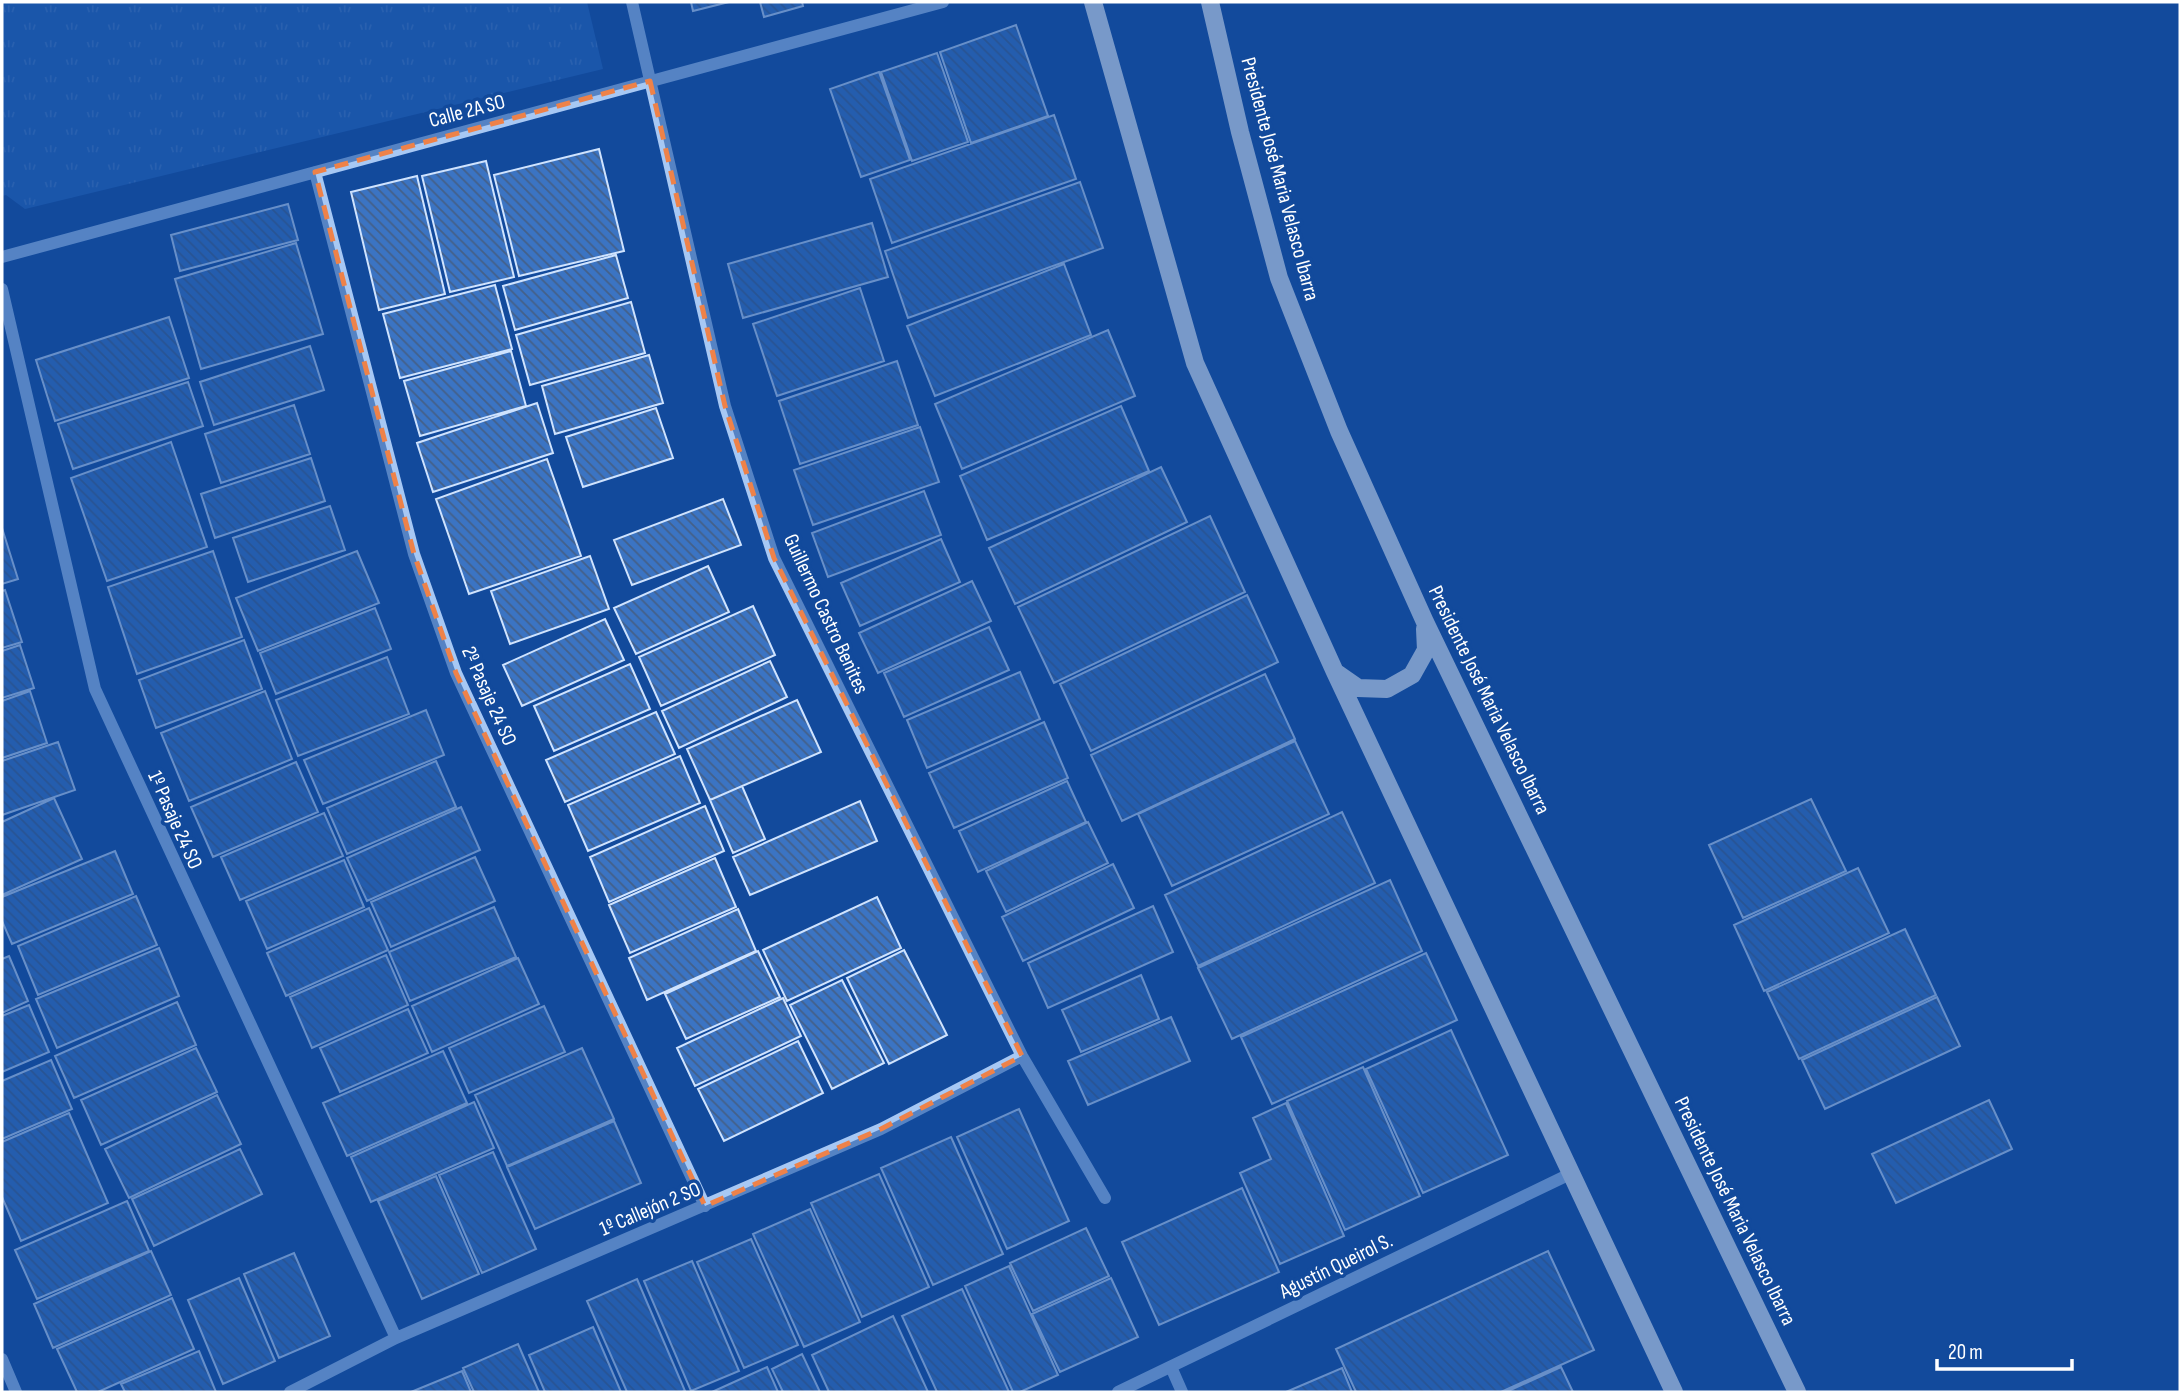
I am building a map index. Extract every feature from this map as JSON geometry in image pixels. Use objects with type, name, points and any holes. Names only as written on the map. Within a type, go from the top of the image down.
[{"type":"main road","points":[[1093,2],[1163,259],[1195,363],[1335,672],[1674,1392]]},
{"type":"main road","name":"Presidente José Maria Velasco Ibarra","points":[[1210,2],[1279,278],[1339,431],[1425,622],[1797,1392]]},
{"type":"main road","points":[[1335,672],[1358,688],[1387,690],[1412,675],[1426,650],[1425,622]]},
{"type":"street","name":"Guillermo Castro Benites","points":[[632,2],[725,406],[774,558],[1022,1056],[1105,1198]]},
{"type":"street","name":"Calle 2A SO","points":[[2,257],[943,2]]},
{"type":"street","name":"2º Pasaje 24 SO","points":[[314,172],[414,554],[456,673],[705,1206]]},
{"type":"street","name":"1º Pasaje 24 SO","points":[[2,289],[95,690],[396,1338]]},
{"type":"street","name":"1º Callejón 2 SO","points":[[290,1392],[396,1338],[881,1129],[1022,1056]]},
{"type":"street","name":"Agustín Queirol S.","points":[[1118,1392],[1570,1174]]},
{"type":"street","points":[[2,1359],[16,1392]]},
{"type":"street","points":[[1171,1367],[1182,1392]]},
{"type":"highlighted area","points":[[650,81],[725,406],[774,558],[1022,1056],[881,1129],[705,1206],[456,673],[414,554],[315,172]]},
{"type":"green space","points":[[2,2],[587,2],[603,69],[25,209],[6,195],[2,196]]},
{"type":"building","points":[[691,2],[729,2],[693,11]]},
{"type":"building","points":[[760,2],[802,2],[803,6],[764,17]]},
{"type":"building","points":[[1016,25],[1048,116],[971,143],[940,52]]},
{"type":"building","points":[[937,53],[968,142],[912,161],[881,72]]},
{"type":"building","points":[[879,72],[910,160],[861,177],[830,89]]},
{"type":"building","points":[[1054,115],[1076,179],[892,243],[870,179]]},
{"type":"building","points":[[599,149],[624,251],[519,276],[494,175]]},
{"type":"building","points":[[486,161],[514,277],[450,292],[422,176]]},
{"type":"building","points":[[417,176],[445,294],[379,310],[351,192]]},
{"type":"building","points":[[1080,182],[1103,248],[908,318],[885,251]]},
{"type":"building","points":[[288,204],[298,240],[180,271],[171,235]]},
{"type":"building","points":[[872,223],[888,277],[743,318],[728,264]]},
{"type":"building","points":[[296,243],[323,334],[201,369],[175,279]]},
{"type":"building","points":[[616,255],[628,298],[515,330],[503,286]]},
{"type":"building","points":[[1064,264],[1091,335],[935,396],[907,326]]},
{"type":"building","points":[[495,285],[512,349],[400,378],[383,314]]},
{"type":"building","points":[[860,288],[884,361],[777,396],[753,324]]},
{"type":"building","points":[[631,302],[645,353],[530,385],[516,335]]},
{"type":"building","points":[[169,317],[189,378],[55,421],[36,360]]},
{"type":"building","points":[[1108,330],[1135,396],[962,469],[935,404]]},
{"type":"building","points":[[310,346],[324,390],[214,425],[200,382]]},
{"type":"building","points":[[511,351],[526,406],[420,436],[404,381]]},
{"type":"building","points":[[649,355],[663,403],[555,434],[542,386]]},
{"type":"building","points":[[897,361],[918,425],[800,464],[779,401]]},
{"type":"building","points":[[188,382],[203,426],[73,469],[58,424]]},
{"type":"building","points":[[537,403],[553,453],[433,492],[417,443]]},
{"type":"building","points":[[294,405],[310,454],[221,483],[205,434]]},
{"type":"building","points":[[1121,406],[1149,471],[987,540],[960,476]]},
{"type":"building","points":[[656,408],[673,458],[583,487],[566,437]]},
{"type":"building","points":[[920,427],[939,482],[813,525],[794,470]]},
{"type":"building","points":[[171,442],[207,547],[107,581],[71,478]]},
{"type":"building","points":[[311,458],[325,501],[215,538],[201,494]]},
{"type":"building","points":[[547,459],[581,556],[469,594],[436,499]]},
{"type":"building","points":[[1161,467],[1187,522],[1015,604],[989,548]]},
{"type":"building","points":[[924,491],[941,535],[828,577],[812,533]]},
{"type":"building","points":[[723,499],[741,545],[632,585],[614,540]]},
{"type":"building","points":[[330,506],[345,550],[248,582],[233,538]]},
{"type":"building","points":[[1210,516],[1245,592],[1054,683],[1018,607]]},
{"type":"building","points":[[2,528],[18,579],[2,584]]},
{"type":"building","points":[[941,539],[960,582],[860,626],[841,583]]},
{"type":"building","points":[[213,551],[242,637],[137,674],[108,587]]},
{"type":"building","points":[[357,551],[379,603],[258,651],[236,598]]},
{"type":"building","points":[[590,556],[609,609],[510,644],[491,591]]},
{"type":"building","points":[[708,566],[729,612],[636,654],[614,608]]},
{"type":"building","points":[[972,581],[991,621],[878,673],[859,633]]},
{"type":"building","points":[[5,590],[22,642],[2,648],[2,591]]},
{"type":"building","points":[[1247,595],[1278,662],[1091,751],[1060,684]]},
{"type":"building","points":[[753,606],[775,655],[661,706],[639,657]]},
{"type":"building","points":[[375,608],[391,649],[276,694],[260,653]]},
{"type":"building","points":[[605,619],[624,660],[522,706],[503,665]]},
{"type":"building","points":[[989,627],[1009,670],[904,717],[884,673]]},
{"type":"building","points":[[244,640],[262,689],[156,728],[139,680]]},
{"type":"building","points":[[20,645],[34,688],[2,698],[2,651]]},
{"type":"building","points":[[387,657],[409,714],[298,756],[276,700]]},
{"type":"building","points":[[770,661],[787,697],[679,748],[662,711]]},
{"type":"building","points":[[630,664],[650,709],[554,751],[534,706]]},
{"type":"building","points":[[1020,672],[1040,719],[927,768],[907,720]]},
{"type":"building","points":[[1265,674],[1295,739],[1122,821],[1091,755]]},
{"type":"building","points":[[30,691],[47,743],[2,758],[2,701]]},
{"type":"building","points":[[265,691],[292,759],[189,801],[161,733]]},
{"type":"building","points":[[797,700],[821,752],[710,800],[687,749]]},
{"type":"building","points":[[426,710],[444,755],[323,804],[304,760]]},
{"type":"building","points":[[656,712],[675,754],[565,802],[546,760]]},
{"type":"building","points":[[1044,722],[1068,778],[954,828],[929,773]]},
{"type":"building","points":[[1295,741],[1329,814],[1172,886],[1138,814]]},
{"type":"building","points":[[58,742],[75,790],[2,815],[2,761]]},
{"type":"building","points":[[680,756],[700,803],[588,851],[568,805]]},
{"type":"building","points":[[436,761],[456,807],[347,854],[327,808]]},
{"type":"building","points":[[296,762],[318,812],[213,857],[191,807]]},
{"type":"building","points":[[1067,781],[1086,822],[978,872],[959,831]]},
{"type":"building","points":[[742,786],[765,839],[733,853],[710,800]]},
{"type":"building","points":[[54,798],[82,859],[2,895],[2,822]]},
{"type":"building","points":[[1811,799],[1846,871],[1743,918],[1709,845]]},
{"type":"building","points":[[860,801],[877,841],[750,895],[733,857]]},
{"type":"building","points":[[705,806],[724,851],[609,902],[590,857]]},
{"type":"building","points":[[461,807],[480,850],[367,901],[347,858]]},
{"type":"building","points":[[1342,812],[1375,883],[1198,966],[1165,895]]},
{"type":"building","points":[[324,813],[343,856],[240,900],[221,857]]},
{"type":"building","points":[[1088,822],[1108,863],[1006,912],[986,871]]},
{"type":"building","points":[[115,851],[133,894],[12,944],[2,921],[2,897]]},
{"type":"building","points":[[475,857],[495,901],[391,947],[371,902]]},
{"type":"building","points":[[715,858],[736,907],[630,953],[609,905]]},
{"type":"building","points":[[344,860],[364,907],[267,949],[246,901]]},
{"type":"building","points":[[1113,864],[1134,908],[1023,961],[1002,917]]},
{"type":"building","points":[[1858,868],[1889,933],[1764,991],[1734,925]]},
{"type":"building","points":[[1390,880],[1422,951],[1232,1039],[1198,968]]},
{"type":"building","points":[[136,896],[157,945],[38,995],[18,946]]},
{"type":"building","points":[[877,897],[901,948],[787,1001],[763,950]]},
{"type":"building","points":[[1153,906],[1173,952],[1048,1008],[1028,963]]},
{"type":"building","points":[[494,907],[516,957],[410,1001],[389,952]]},
{"type":"building","points":[[369,908],[388,950],[286,996],[267,953]]},
{"type":"building","points":[[738,909],[756,951],[647,1000],[629,958]]},
{"type":"building","points":[[1905,929],[1936,995],[1799,1059],[1767,992]]},
{"type":"building","points":[[159,948],[179,996],[57,1048],[36,999]]},
{"type":"building","points":[[904,950],[947,1035],[889,1064],[847,978]]},
{"type":"building","points":[[758,951],[780,997],[686,1039],[665,994]]},
{"type":"building","points":[[1426,953],[1457,1020],[1272,1104],[1241,1037]]},
{"type":"building","points":[[386,955],[408,1005],[312,1048],[290,997]]},
{"type":"building","points":[[9,956],[28,1001],[2,1013],[2,959]]},
{"type":"building","points":[[518,958],[539,1004],[432,1052],[412,1006]]},
{"type":"building","points":[[1141,975],[1159,1019],[1081,1052],[1062,1010]]},
{"type":"building","points":[[842,980],[884,1063],[832,1089],[790,1005]]},
{"type":"building","points":[[1937,997],[1960,1046],[1825,1109],[1802,1060]]},
{"type":"building","points":[[783,998],[801,1036],[695,1086],[677,1048]]},
{"type":"building","points":[[177,1002],[196,1045],[74,1098],[55,1056]]},
{"type":"building","points":[[29,1005],[49,1052],[2,1072],[2,1016]]},
{"type":"building","points":[[544,1006],[565,1052],[469,1093],[449,1048]]},
{"type":"building","points":[[408,1009],[428,1053],[340,1092],[320,1048]]},
{"type":"building","points":[[1171,1017],[1190,1061],[1088,1105],[1068,1061]]},
{"type":"building","points":[[1451,1030],[1508,1155],[1423,1193],[1366,1069]]},
{"type":"building","points":[[798,1041],[823,1093],[724,1141],[698,1089]]},
{"type":"building","points":[[196,1048],[217,1092],[101,1145],[81,1100]]},
{"type":"building","points":[[582,1048],[614,1119],[507,1166],[475,1095]]},
{"type":"building","points":[[443,1051],[467,1103],[347,1156],[323,1103]]},
{"type":"building","points":[[51,1060],[72,1109],[2,1139],[2,1081]]},
{"type":"building","points":[[1363,1067],[1420,1196],[1345,1230],[1287,1101]]},
{"type":"building","points":[[217,1095],[241,1144],[129,1198],[105,1149]]},
{"type":"building","points":[[1989,1100],[2012,1149],[1896,1203],[1872,1154]]},
{"type":"building","points":[[474,1102],[494,1148],[371,1202],[351,1157]]},
{"type":"building","points":[[1286,1103],[1344,1236],[1280,1264],[1240,1173],[1271,1159],[1253,1118]]},
{"type":"building","points":[[1019,1109],[1069,1221],[1007,1249],[957,1137]]},
{"type":"building","points":[[69,1113],[108,1203],[21,1241],[2,1197],[2,1142]]},
{"type":"building","points":[[614,1121],[641,1183],[535,1229],[507,1167]]},
{"type":"building","points":[[951,1137],[1003,1254],[933,1285],[881,1168]]},
{"type":"building","points":[[240,1149],[262,1194],[154,1246],[132,1199]]},
{"type":"building","points":[[493,1152],[536,1249],[482,1273],[439,1175]]},
{"type":"building","points":[[879,1174],[929,1287],[862,1317],[811,1203]]},
{"type":"building","points":[[436,1176],[479,1274],[422,1299],[378,1201]]},
{"type":"building","points":[[1242,1188],[1279,1272],[1159,1325],[1122,1242]]},
{"type":"building","points":[[127,1201],[149,1251],[37,1299],[15,1250]]},
{"type":"building","points":[[810,1209],[860,1322],[804,1347],[753,1234]]},
{"type":"building","points":[[1086,1228],[1109,1276],[1033,1311],[1010,1263]]},
{"type":"building","points":[[751,1239],[798,1345],[744,1368],[697,1262]]},
{"type":"building","points":[[151,1251],[171,1295],[53,1348],[34,1304]]},
{"type":"building","points":[[1548,1251],[1594,1350],[1501,1392],[1356,1392],[1336,1349]]},
{"type":"building","points":[[294,1253],[330,1336],[279,1358],[244,1274]]},
{"type":"building","points":[[692,1261],[739,1371],[691,1391],[644,1281]]},
{"type":"building","points":[[1009,1266],[1058,1375],[1020,1392],[1013,1392],[965,1286]]},
{"type":"building","points":[[239,1278],[275,1361],[223,1384],[188,1300]]},
{"type":"building","points":[[1111,1278],[1138,1337],[1060,1372],[1032,1314]]},
{"type":"building","points":[[637,1279],[685,1391],[627,1392],[587,1301]]},
{"type":"building","points":[[962,1289],[1009,1392],[937,1392],[902,1316]]},
{"type":"building","points":[[172,1298],[194,1349],[98,1392],[77,1392],[57,1349]]},
{"type":"building","points":[[893,1316],[928,1392],[829,1392],[812,1355]]},
{"type":"building","points":[[593,1327],[621,1392],[545,1392],[529,1355]]},
{"type":"building","points":[[518,1344],[539,1392],[474,1392],[463,1368]]},
{"type":"building","points":[[199,1351],[216,1392],[125,1392],[121,1384]]},
{"type":"building","points":[[802,1354],[820,1392],[783,1392],[772,1369]]},
{"type":"building","points":[[767,1367],[778,1392],[712,1392]]},
{"type":"building","points":[[1561,1367],[1573,1392],[1506,1392]]},
{"type":"building","points":[[1342,1368],[1352,1392],[1286,1392]]},
{"type":"building","points":[[462,1371],[471,1392],[411,1392]]}]
